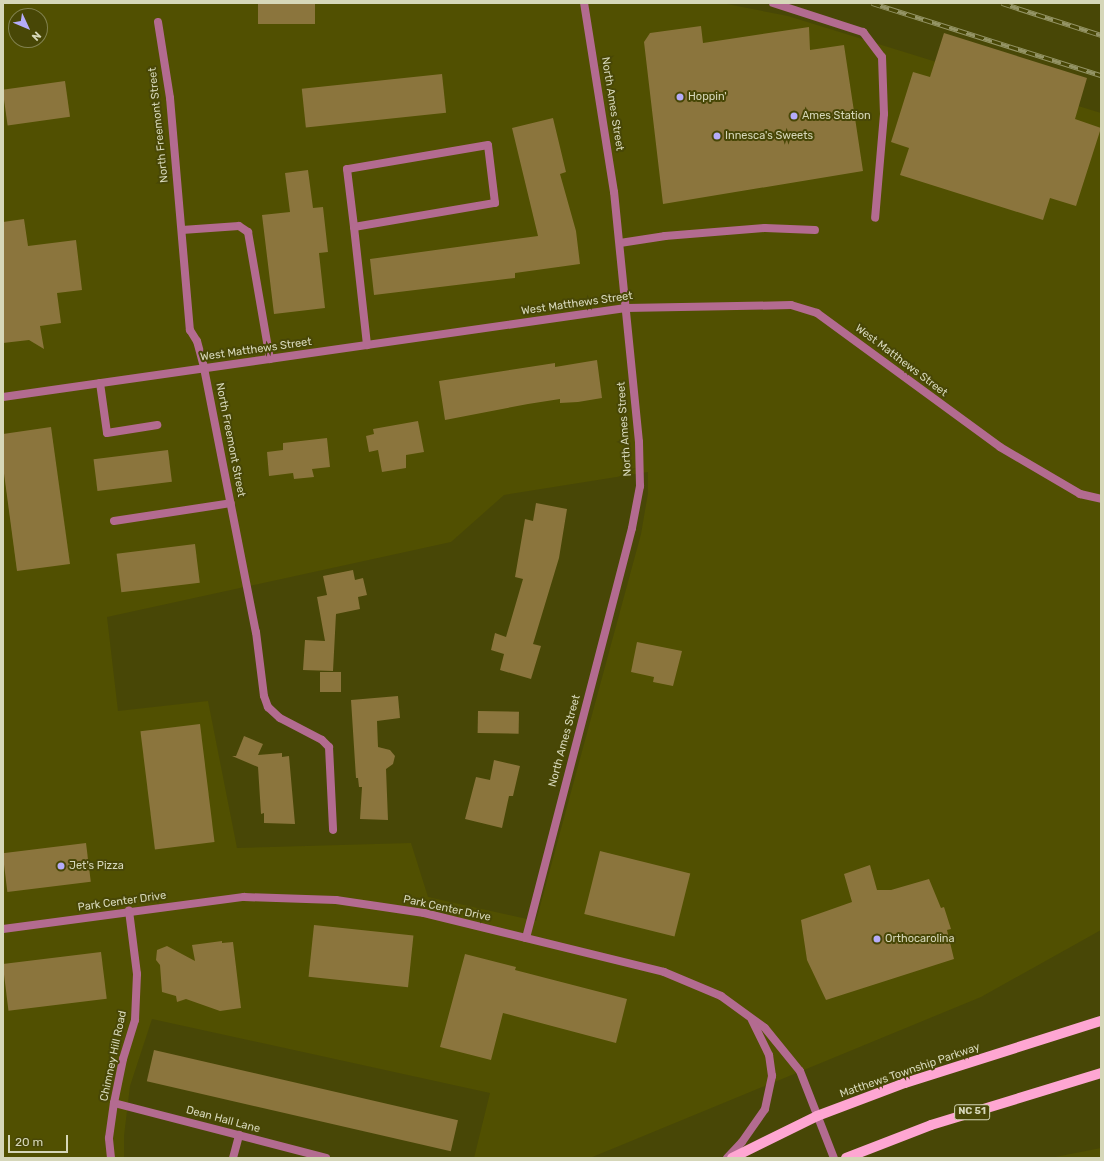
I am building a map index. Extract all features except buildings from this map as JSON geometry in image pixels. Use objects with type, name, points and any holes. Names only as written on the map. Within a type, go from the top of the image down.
[{"type":"main road","name":"Matthews Township Parkway","points":[[732,1158],[817,1116],[905,1083],[1101,1021]]},
{"type":"main road","name":"NC 51","points":[[846,1158],[931,1125],[1101,1073]]},
{"type":"street","name":"North Ames Street","points":[[526,938],[632,528],[640,486],[639,442],[620,243],[614,192],[584,3]]},
{"type":"street","points":[[774,3],[863,32],[882,57],[884,114],[875,218]]},
{"type":"street","name":"North Freemont Street","points":[[158,22],[170,98],[174,168],[182,230],[190,330],[197,341],[204,368],[256,632],[264,696],[268,707],[280,718],[322,740],[329,747],[333,830]]},
{"type":"street","points":[[354,227],[495,203],[488,146],[347,169],[367,345]]},
{"type":"street","points":[[182,230],[239,226],[248,232],[270,359]]},
{"type":"street","points":[[620,243],[765,228],[815,230]]},
{"type":"street","name":"West Matthews Street","points":[[3,397],[626,308],[791,305],[817,313],[1000,447],[1080,494],[1101,499]]},
{"type":"street","points":[[100,383],[107,433],[157,425]]},
{"type":"street","points":[[114,521],[231,504]]},
{"type":"street","name":"Park Center Drive","points":[[3,929],[129,911],[244,897],[336,900],[424,913],[664,972],[721,996],[765,1028],[800,1071],[834,1158]]},
{"type":"street","name":"Chimney Hill Road","points":[[111,1158],[109,1138],[114,1103],[123,1059],[135,1020],[137,974],[129,911]]},
{"type":"street","points":[[727,1158],[742,1142],[765,1109],[772,1076],[768,1055],[752,1019]]},
{"type":"street","name":"Dean Hall Lane","points":[[114,1103],[326,1158]]},
{"type":"street","points":[[233,1158],[239,1135]]},
{"type":"shaded area","points":[[3,3],[722,3],[788,16],[1101,113],[1101,930],[981,997],[590,1158],[474,1158],[490,1093],[152,1019],[130,1086],[124,1136],[124,1158],[3,1158]],"holes":[[[648,472],[648,493],[641,534],[536,921],[428,897],[411,843],[237,848],[208,701],[118,711],[107,617],[451,542],[504,495]]]},
{"type":"shaded area","points":[[1101,1148],[1101,1158],[1050,1158]]},
{"type":"railway","points":[[872,3],[1101,75]]},
{"type":"railway","points":[[1002,3],[1101,35]]},
{"type":"place","name":"Hoppin'","points":[[680,97]]},
{"type":"place","name":"Ames Station","points":[[794,116]]},
{"type":"place","name":"Innesca's Sweets","points":[[717,136]]},
{"type":"place","name":"Jet's Pizza","points":[[61,866]]},
{"type":"place","name":"Orthocarolina","points":[[877,939]]}]
